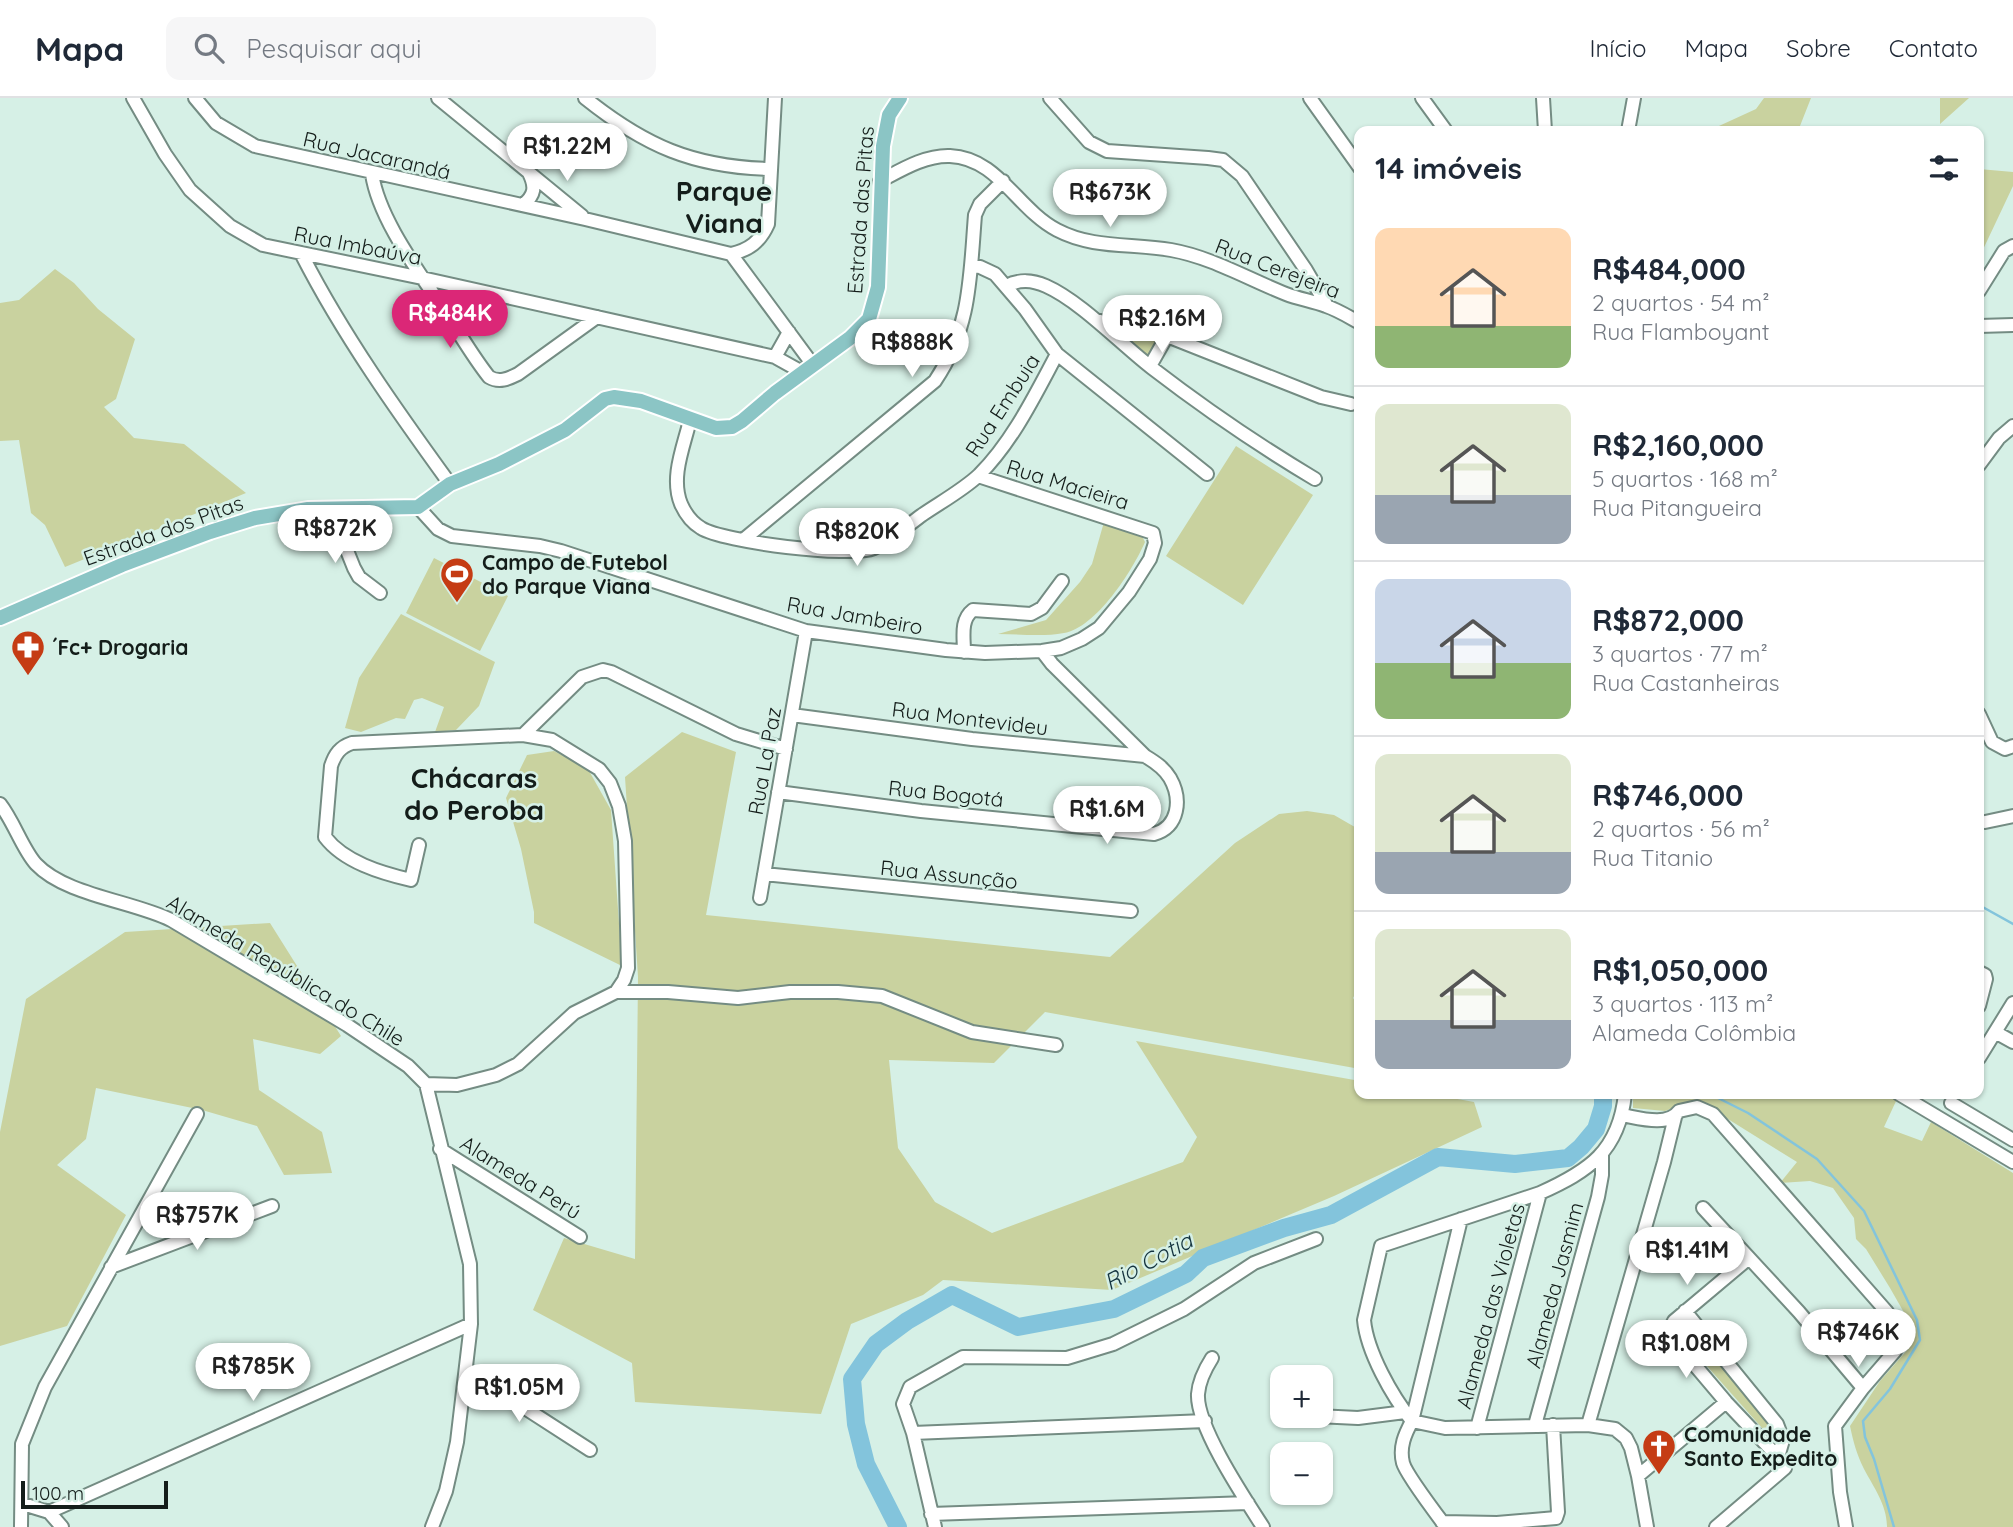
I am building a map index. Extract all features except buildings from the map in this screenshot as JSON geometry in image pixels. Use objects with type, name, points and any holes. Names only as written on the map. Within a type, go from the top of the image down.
[{"type":"main road","name":"Estrada das Pitas","points":[[690,420],[716,428],[732,427],[862,328],[869,319],[878,287],[880,181],[889,115],[900,98]]},
{"type":"main road","points":[[418,507],[450,484],[499,464],[565,430],[605,399],[614,397],[641,401],[690,420]]},
{"type":"main road","name":"Estrada dos Pitas","points":[[0,618],[121,565],[210,532],[278,513],[330,508],[418,507]]},
{"type":"street","name":"Rua Imbaúva","points":[[133,98],[165,155],[190,190],[230,226],[263,245],[775,357],[808,368]]},
{"type":"street","name":"Rua Jacarandá","points":[[195,98],[216,123],[255,146],[730,254]]},
{"type":"street","points":[[438,98],[585,219]]},
{"type":"street","points":[[586,98],[625,129],[674,153],[707,163],[743,169],[770,169]]},
{"type":"street","points":[[775,98],[768,224],[764,235],[750,247],[730,254],[789,332],[808,368]]},
{"type":"street","points":[[1050,98],[1089,142],[1107,151],[1208,158],[1223,160],[1232,166],[1278,228],[1327,306]]},
{"type":"street","points":[[1310,98],[1354,160]]},
{"type":"street","points":[[1422,98],[1442,126]]},
{"type":"street","points":[[1543,98],[1545,126]]},
{"type":"street","points":[[1629,126],[1634,98]]},
{"type":"street","name":"Rua Cerejeira","points":[[880,181],[910,166],[949,156],[971,160],[991,170],[1034,214],[1056,229],[1081,240],[1171,250],[1199,257],[1289,295],[1327,306],[1354,320]]},
{"type":"street","points":[[523,205],[533,193],[534,184],[528,172]]},
{"type":"street","points":[[372,173],[380,205],[422,278],[479,364],[495,381],[507,380],[518,374],[597,317]]},
{"type":"street","points":[[743,540],[934,381],[957,344],[964,320],[975,215],[980,204],[1003,181]]},
{"type":"street","points":[[973,243],[1057,354],[1207,474]]},
{"type":"street","points":[[1984,283],[2004,251],[2013,246]]},
{"type":"street","points":[[302,255],[326,301],[450,484]]},
{"type":"street","points":[[971,266],[995,274]]},
{"type":"street","points":[[1006,286],[1017,281],[1030,281],[1058,292],[1219,418],[1315,480]]},
{"type":"street","points":[[1092,319],[1167,336],[1321,397],[1351,404]]},
{"type":"street","points":[[1984,326],[2013,325]]},
{"type":"street","points":[[775,357],[789,332]]},
{"type":"street","points":[[1150,366],[1167,336]]},
{"type":"street","name":"Rua Embuia","points":[[690,420],[677,478],[680,503],[688,517],[700,528],[719,536],[838,551],[873,548],[978,476],[998,452],[1032,401],[1057,354]]},
{"type":"street","points":[[1984,458],[1999,438],[2013,426]]},
{"type":"street","name":"Rua Macieira","points":[[978,476],[1146,529]]},
{"type":"street","name":"Rua Jambeiro","points":[[418,507],[438,529],[452,537],[561,551],[806,631],[964,652],[1042,651],[1061,648],[1099,628],[1140,577],[1155,549],[1156,538],[1146,529]]},
{"type":"street","points":[[330,508],[359,577],[380,593]]},
{"type":"street","points":[[964,652],[964,624],[967,615],[973,610],[1031,614],[1042,608],[1062,581]]},
{"type":"street","name":"Rua La Paz","points":[[760,898],[806,631]]},
{"type":"street","name":"Rua Bogotá","points":[[778,792],[921,811],[1154,834],[1164,831],[1171,825],[1176,814],[1177,800],[1170,779],[1158,764],[1145,756],[1052,664],[1042,651]]},
{"type":"street","points":[[523,735],[582,677],[603,670],[736,734],[786,749]]},
{"type":"street","name":"Rua Montevideu","points":[[792,715],[1145,756]]},
{"type":"street","points":[[1984,724],[2000,748],[2013,746]]},
{"type":"street","points":[[419,845],[411,880],[374,870],[329,843],[324,829],[331,766],[338,751],[344,746],[352,743],[523,735],[552,740],[599,769],[610,783],[619,807],[625,841],[628,968],[616,992]]},
{"type":"street","name":"Alameda República do Chile","points":[[0,804],[11,818],[34,862],[47,874],[62,882],[171,920],[347,1025],[408,1066],[426,1084]]},
{"type":"street","points":[[1985,822],[2013,816]]},
{"type":"street","name":"Rua Assunção","points":[[764,874],[1131,911]]},
{"type":"street","points":[[432,1527],[446,1491],[457,1442],[471,1324],[470,1264],[426,1084],[457,1085],[496,1075],[518,1064],[575,1013],[616,992],[668,992],[738,998],[802,992],[882,996],[972,1032],[1056,1045]]},
{"type":"street","points":[[1984,1050],[2013,1003]]},
{"type":"street","points":[[1995,1032],[2013,1042]]},
{"type":"street","points":[[1409,1416],[1369,1346],[1365,1331],[1364,1320],[1381,1246],[1539,1193],[1563,1182],[1602,1155],[1611,1142],[1622,1115],[1624,1099]]},
{"type":"street","points":[[1907,1099],[2013,1162]]},
{"type":"street","points":[[1940,1119],[1953,1099]]},
{"type":"street","points":[[1955,1099],[2013,1140]]},
{"type":"street","points":[[1588,1425],[1661,1175],[1675,1117],[1679,1111],[1698,1107],[1713,1114],[1887,1312],[1898,1337],[1896,1349],[1835,1426],[1840,1492],[1846,1527]]},
{"type":"street","points":[[21,1527],[24,1433],[45,1387],[197,1114]]},
{"type":"street","points":[[1622,1115],[1650,1120],[1675,1117]]},
{"type":"street","name":"Alameda Perú","points":[[440,1149],[580,1237]]},
{"type":"street","name":"Alameda Jasmim","points":[[1535,1425],[1598,1197],[1602,1155]]},
{"type":"street","name":"Alameda das Violetas","points":[[1477,1428],[1539,1193]]},
{"type":"street","points":[[111,1267],[272,1206]]},
{"type":"street","points":[[1703,1208],[1863,1388]]},
{"type":"street","points":[[1461,1219],[1403,1438],[1403,1465],[1444,1525],[1556,1518],[1558,1512],[1553,1425]]},
{"type":"street","points":[[935,1527],[913,1433],[903,1404],[910,1387],[963,1357],[1067,1358],[1113,1345],[1184,1309],[1254,1264],[1316,1239]]},
{"type":"street","points":[[1749,1258],[1672,1324],[1671,1337],[1782,1462]]},
{"type":"street","points":[[1685,1311],[1777,1424],[1783,1440],[1782,1462],[1716,1527]]},
{"type":"street","points":[[49,1512],[471,1324]]},
{"type":"street","points":[[1212,1358],[1203,1373],[1198,1395],[1200,1411],[1226,1467],[1263,1527]]},
{"type":"street","points":[[466,1370],[590,1450]]},
{"type":"street","points":[[1638,1476],[1726,1402]]},
{"type":"street","points":[[1333,1417],[1358,1419],[1409,1416],[1445,1428],[1608,1426],[1621,1433],[1631,1448],[1647,1527]]},
{"type":"street","points":[[913,1433],[1205,1422]]},
{"type":"street","points":[[931,1514],[1248,1503]]},
{"type":"street","points":[[23,1504],[49,1512],[62,1527]]},
{"type":"green space","points":[[1764,98],[1811,98],[1800,126],[1719,126],[1756,109]]},
{"type":"green space","points":[[1940,98],[1969,98],[1940,124]]},
{"type":"green space","points":[[1984,169],[2013,172],[2013,186],[1984,247]]},
{"type":"green space","points":[[55,269],[135,339],[116,399],[104,407],[134,438],[184,444],[246,493],[65,567],[45,525],[31,513],[19,440],[0,441],[0,303],[19,300]]},
{"type":"green space","points":[[1123,332],[1154,339],[1157,343],[1149,357],[1123,335]]},
{"type":"green space","points":[[1236,446],[1313,495],[1243,605],[1166,556]]},
{"type":"green space","points":[[1104,522],[1141,534],[1145,542],[1123,582],[1101,609],[1076,629],[1064,633],[998,634],[1046,620],[1080,582],[1092,564]]},
{"type":"green space","name":"Campo de Futebol do Parque Viana","points":[[434,558],[508,596],[480,651],[406,613]]},
{"type":"green space","points":[[401,614],[495,662],[479,706],[456,730],[435,732],[444,707],[422,698],[414,700],[405,719],[396,718],[361,732],[345,728],[359,678]]},
{"type":"green space","points":[[682,732],[736,752],[706,915],[1110,957],[1235,843],[1279,814],[1307,811],[1334,815],[1354,827],[1354,1068],[1045,1012],[994,1063],[889,1060],[898,1148],[935,1202],[992,1233],[1183,1162],[1197,1137],[1136,1041],[1354,1080],[1354,1099],[1458,1099],[1474,1102],[1482,1127],[1334,1196],[1112,1290],[943,1280],[923,1295],[851,1324],[821,1414],[635,1402],[632,1363],[533,1310],[564,1238],[635,1259],[638,977],[625,777]]},
{"type":"green space","points":[[554,751],[588,769],[611,810],[622,966],[534,923],[521,849],[506,798],[527,755]]},
{"type":"green space","points":[[270,923],[341,1036],[320,1054],[253,1039],[259,1090],[322,1132],[332,1173],[284,1175],[257,1126],[202,1110],[96,1088],[86,1139],[57,1165],[126,1215],[67,1326],[0,1346],[0,1132],[26,999],[125,932]]},
{"type":"green space","points":[[1633,1099],[1897,1099],[1884,1127],[1922,1141],[1931,1122],[2013,1173],[2013,1527],[1887,1527],[1882,1504],[1859,1458],[1850,1426],[1880,1381],[1909,1348],[1912,1336],[1910,1323],[1866,1249],[1856,1239],[1854,1218],[1833,1188],[1810,1181],[1780,1183],[1797,1162],[1707,1106],[1689,1102],[1665,1111],[1633,1108]]},
{"type":"green space","points":[[1685,1317],[1779,1432],[1770,1437],[1674,1329]]},
{"type":"waterway","points":[[1984,908],[2013,924]]},
{"type":"waterway","name":"Rio Cotia","points":[[898,1527],[866,1464],[856,1424],[852,1379],[876,1344],[907,1321],[952,1295],[1018,1327],[1114,1309],[1186,1274],[1203,1258],[1284,1228],[1331,1215],[1438,1157],[1515,1164],[1568,1158],[1596,1129],[1603,1099]]},
{"type":"waterway","points":[[1720,1099],[1748,1113],[1817,1159],[1864,1211],[1917,1320],[1920,1340],[1890,1389],[1863,1421],[1865,1437],[1894,1527]]},
{"type":"place","name":"Campo de Futebol do Parque Viana","points":[[457,604]]},
{"type":"place","name":"´Fc+ Drogaria","points":[[28,677]]},
{"type":"place","name":"Comunidade Santo Expedito","points":[[1659,1476]]},
{"type":"district","name":"Parque Viana","points":[[724,206]]},
{"type":"district","name":"Chácaras do Peroba","points":[[474,793]]}]
